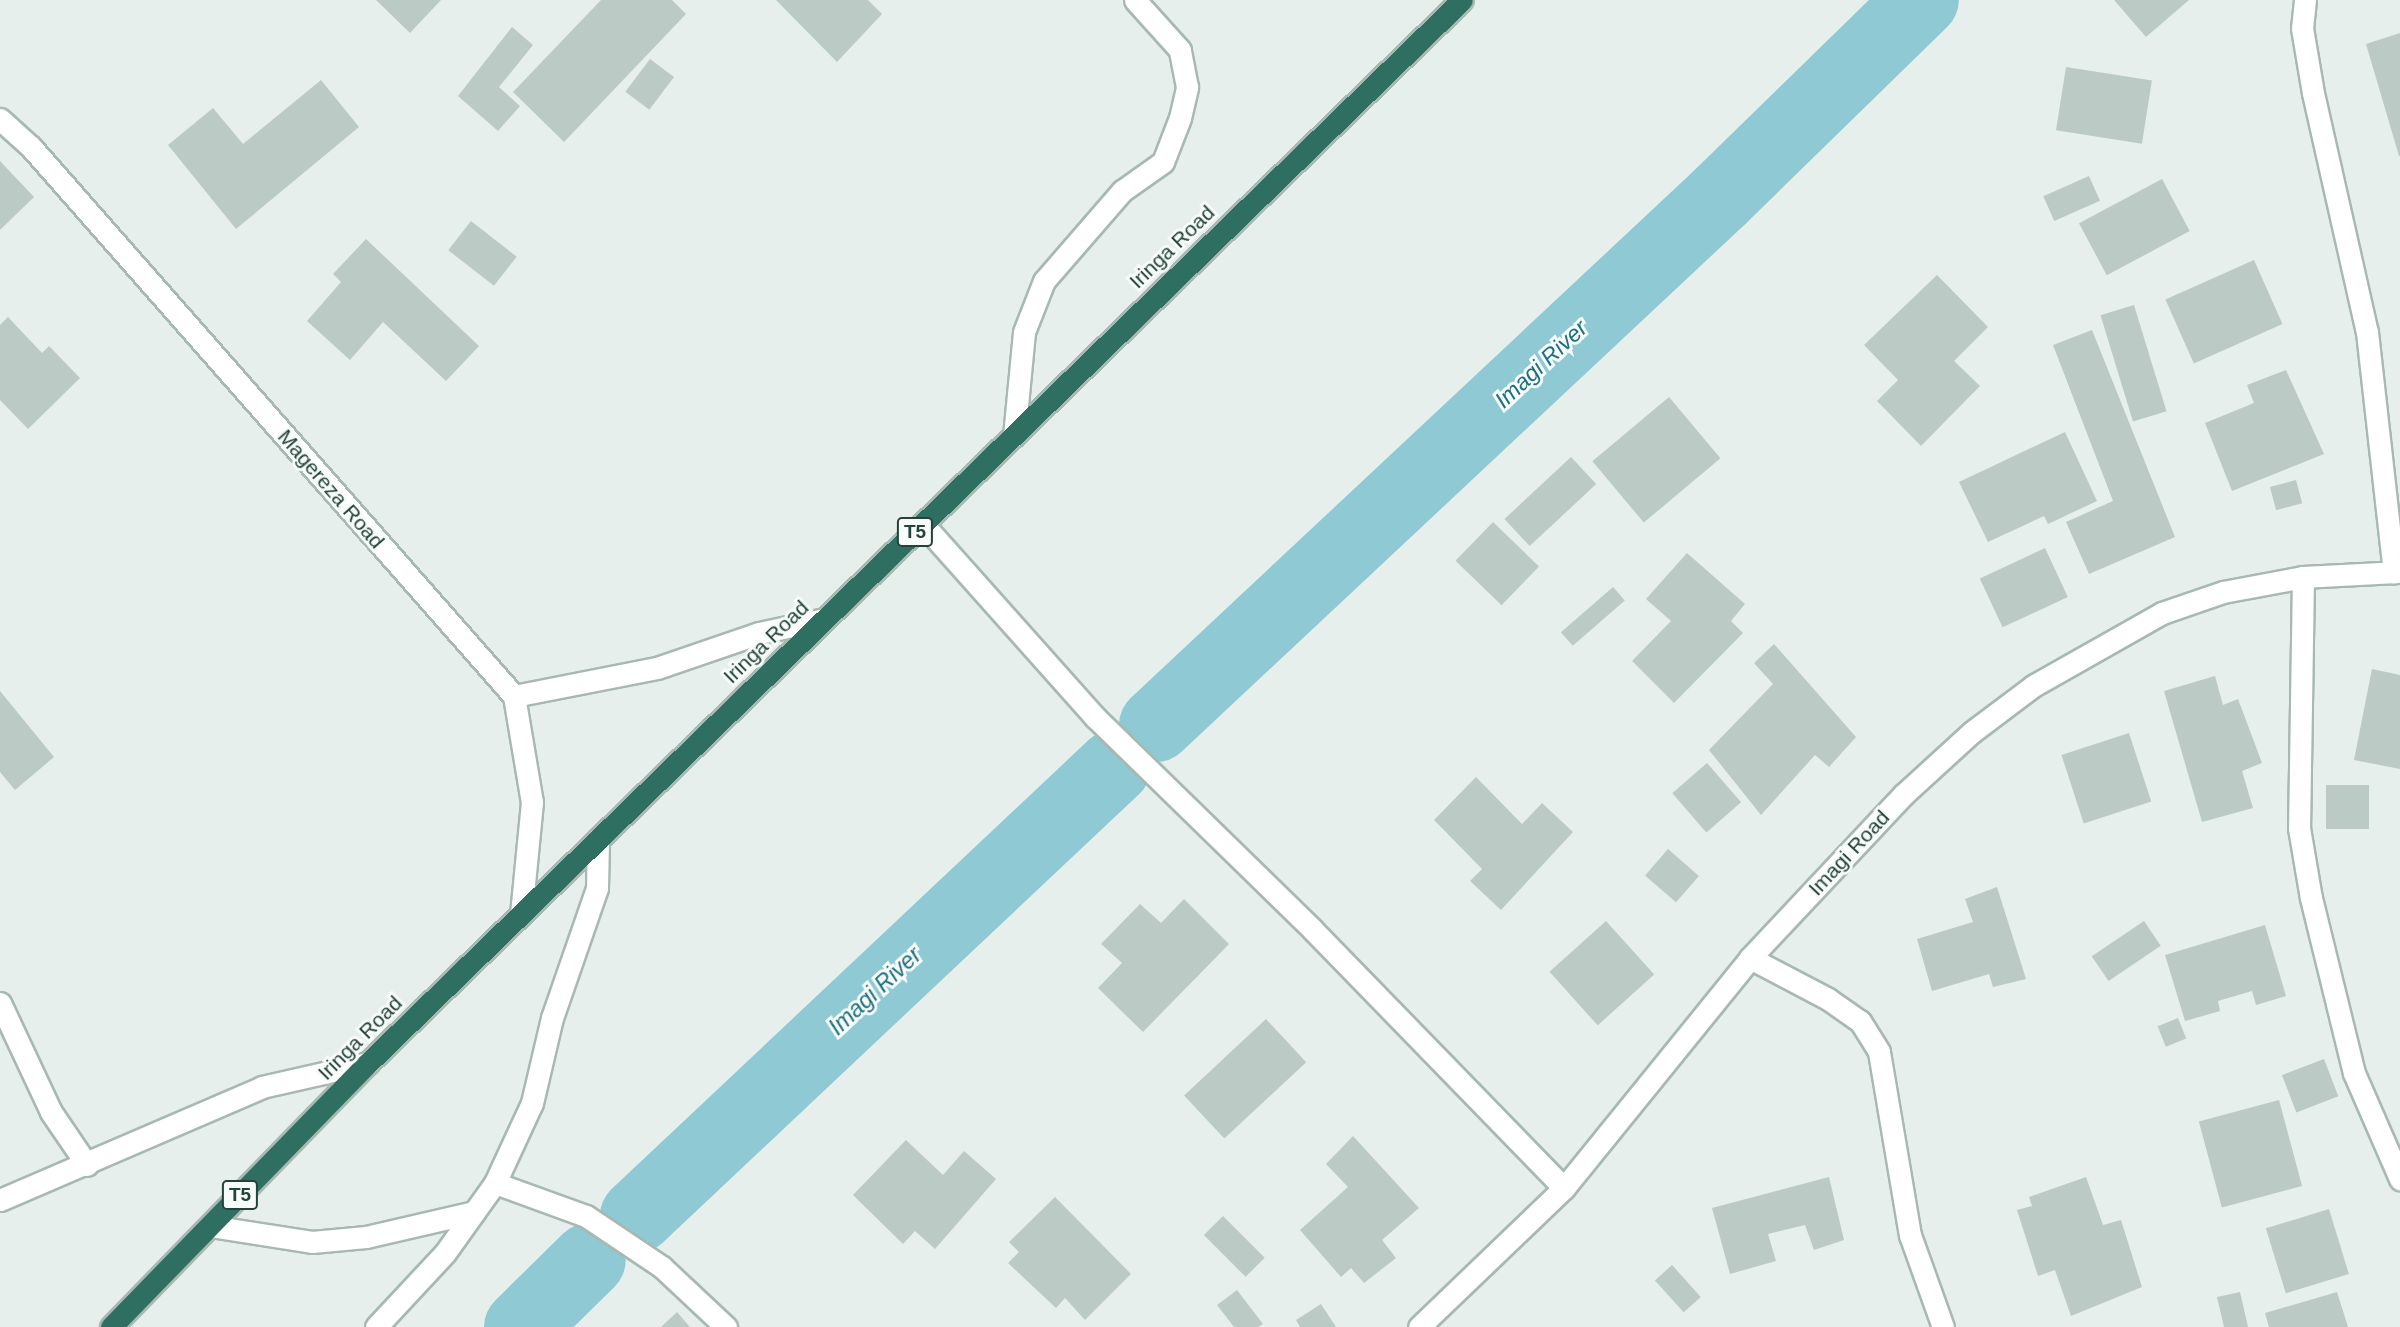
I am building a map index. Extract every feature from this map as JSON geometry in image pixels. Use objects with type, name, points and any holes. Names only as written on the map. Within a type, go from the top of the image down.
[{"type":"highway","name":"Iringa Road","points":[[111,1327],[368,1063],[1462,0]]},
{"type":"street","points":[[1014,436],[1024,332],[1044,281],[1122,191],[1163,162],[1180,118],[1187,87],[1180,50],[1135,0]]},
{"type":"street","points":[[2305,0],[2302,28],[2314,93],[2367,332],[2397,572]]},
{"type":"street","name":"Magereza Road","points":[[0,119],[31,147],[514,696]]},
{"type":"street","points":[[923,524],[1095,717],[1312,929],[1564,1188]]},
{"type":"street","name":"Imagi Road","points":[[1419,1327],[1564,1188],[1750,958],[1903,795],[1972,732],[2033,686],[2162,613],[2223,592],[2303,578],[2397,572]]},
{"type":"street","points":[[2303,578],[2299,828],[2311,898],[2354,1073],[2400,1179]]},
{"type":"street","points":[[521,915],[532,802],[514,696],[657,668],[759,633],[825,619]]},
{"type":"street","points":[[376,1327],[445,1253],[495,1183],[532,1103],[552,1018],[597,888],[598,839]]},
{"type":"street","points":[[1750,958],[1828,999],[1860,1021],[1879,1052],[1910,1235],[1943,1327]]},
{"type":"street","points":[[0,1003],[51,1112],[87,1166]]},
{"type":"street","points":[[0,1200],[87,1166],[262,1087],[368,1063]]},
{"type":"street","points":[[495,1183],[586,1216],[662,1267],[726,1327]]},
{"type":"street","points":[[210,1226],[312,1242],[366,1237],[474,1212]]},
{"type":"building","points":[[376,0],[441,0],[410,33]]},
{"type":"building","points":[[601,0],[672,0],[686,14],[564,142],[513,92]]},
{"type":"building","points":[[776,0],[868,0],[882,14],[837,62]]},
{"type":"building","points":[[2114,0],[2189,0],[2146,37]]},
{"type":"building","points":[[512,27],[533,45],[499,87],[520,106],[498,131],[458,96]]},
{"type":"building","points":[[2400,33],[2400,156],[2399,156],[2366,44]]},
{"type":"building","points":[[650,59],[674,77],[649,110],[625,92]]},
{"type":"building","points":[[2066,67],[2152,81],[2142,144],[2056,130]]},
{"type":"building","points":[[321,80],[359,127],[236,229],[168,145],[213,108],[243,144]]},
{"type":"building","points":[[0,161],[34,197],[0,230]]},
{"type":"building","points":[[2089,176],[2100,201],[2054,221],[2043,196]]},
{"type":"building","points":[[2162,179],[2190,231],[2107,275],[2079,223]]},
{"type":"building","points":[[471,221],[517,257],[494,286],[448,250]]},
{"type":"building","points":[[366,239],[479,346],[446,381],[383,322],[350,360],[307,321],[341,282],[333,274]]},
{"type":"building","points":[[2254,260],[2282,324],[2194,363],[2165,299]]},
{"type":"building","points":[[1937,275],[1988,327],[1954,361],[1980,386],[1921,446],[1877,401],[1898,380],[1864,345]]},
{"type":"building","points":[[2134,305],[2166,411],[2133,421],[2101,315]]},
{"type":"building","points":[[8,317],[42,353],[49,346],[80,378],[28,429],[0,400],[0,325]]},
{"type":"building","points":[[2092,330],[2175,537],[2089,574],[2066,522],[2113,501],[2053,345]]},
{"type":"building","points":[[2286,370],[2324,454],[2232,491],[2205,423],[2254,403],[2247,385]]},
{"type":"building","points":[[1669,397],[1720,458],[1644,523],[1592,461]]},
{"type":"building","points":[[2065,432],[2097,501],[2048,524],[2044,516],[1988,542],[1959,482]]},
{"type":"building","points":[[1571,457],[1596,484],[1530,546],[1504,519]]},
{"type":"building","points":[[2296,480],[2302,503],[2276,510],[2270,487]]},
{"type":"building","points":[[1493,522],[1539,566],[1502,605],[1455,561]]},
{"type":"building","points":[[2045,548],[2068,597],[2003,627],[1980,578]]},
{"type":"building","points":[[1687,553],[1745,604],[1731,621],[1743,633],[1674,703],[1632,661],[1671,621],[1646,599]]},
{"type":"building","points":[[1613,587],[1625,601],[1573,646],[1561,632]]},
{"type":"building","points":[[1774,644],[1856,737],[1829,767],[1815,755],[1761,815],[1709,750],[1773,684],[1754,663]]},
{"type":"building","points":[[2372,669],[2400,675],[2400,769],[2354,760]]},
{"type":"building","points":[[2215,676],[2223,705],[2238,699],[2262,763],[2242,771],[2253,808],[2202,822],[2164,691]]},
{"type":"building","points":[[0,691],[54,757],[15,790],[0,772]]},
{"type":"building","points":[[2129,733],[2151,801],[2084,823],[2061,755]]},
{"type":"building","points":[[1707,763],[1741,802],[1706,832],[1672,793]]},
{"type":"building","points":[[1476,777],[1522,824],[1542,803],[1573,832],[1501,910],[1470,881],[1482,869],[1434,820]]},
{"type":"building","points":[[2326,785],[2369,785],[2369,829],[2326,829]]},
{"type":"building","points":[[1668,849],[1699,876],[1676,902],[1645,875]]},
{"type":"building","points":[[1997,887],[2026,979],[1993,987],[1989,974],[1932,991],[1917,939],[1973,922],[1965,899]]},
{"type":"building","points":[[1184,899],[1229,944],[1143,1032],[1098,988],[1122,963],[1101,944],[1140,904],[1161,923]]},
{"type":"building","points":[[1606,921],[1654,975],[1598,1025],[1550,972]]},
{"type":"building","points":[[2144,921],[2161,946],[2109,981],[2092,956]]},
{"type":"building","points":[[2265,925],[2286,996],[2256,1005],[2252,991],[2218,1001],[2220,1011],[2185,1021],[2165,955]]},
{"type":"building","points":[[2178,1018],[2186,1038],[2166,1047],[2158,1026]]},
{"type":"building","points":[[1266,1019],[1306,1062],[1224,1139],[1184,1095]]},
{"type":"building","points":[[2324,1059],[2338,1096],[2296,1112],[2282,1075]]},
{"type":"building","points":[[2279,1100],[2302,1186],[2222,1207],[2199,1121]]},
{"type":"building","points":[[1353,1136],[1419,1208],[1382,1240],[1396,1258],[1364,1283],[1351,1268],[1341,1277],[1300,1230],[1348,1187],[1326,1164]]},
{"type":"building","points":[[906,1140],[943,1175],[964,1151],[996,1179],[935,1249],[915,1231],[903,1244],[853,1195]]},
{"type":"building","points":[[1829,1177],[1844,1240],[1814,1250],[1805,1225],[1768,1234],[1776,1261],[1730,1274],[1712,1208]]},
{"type":"building","points":[[2086,1177],[2103,1225],[2121,1220],[2142,1287],[2071,1316],[2055,1270],[2038,1276],[2017,1210],[2032,1206],[2029,1197]]},
{"type":"building","points":[[1055,1197],[1131,1274],[1085,1320],[1065,1298],[1056,1308],[1008,1263],[1019,1252],[1009,1242]]},
{"type":"building","points":[[2329,1209],[2349,1274],[2286,1293],[2266,1228]]},
{"type":"building","points":[[1223,1216],[1265,1258],[1246,1277],[1204,1235]]},
{"type":"building","points":[[1672,1265],[1701,1297],[1684,1312],[1655,1280]]},
{"type":"building","points":[[1237,1290],[1263,1324],[1258,1327],[1234,1327],[1217,1305]]},
{"type":"building","points":[[2240,1292],[2248,1327],[2224,1327],[2217,1297]]},
{"type":"building","points":[[2337,1292],[2348,1327],[2269,1327],[2265,1313]]},
{"type":"building","points":[[1321,1304],[1336,1327],[1300,1327],[1296,1320]]},
{"type":"building","points":[[677,1312],[690,1327],[661,1327]]},
{"type":"waterway","name":"Imagi River","points":[[1156,725],[1720,197],[1922,0]]},
{"type":"waterway","name":"Imagi River","points":[[637,1216],[1114,767]]},
{"type":"waterway","name":"Imagi River","points":[[521,1327],[589,1260]]}]
